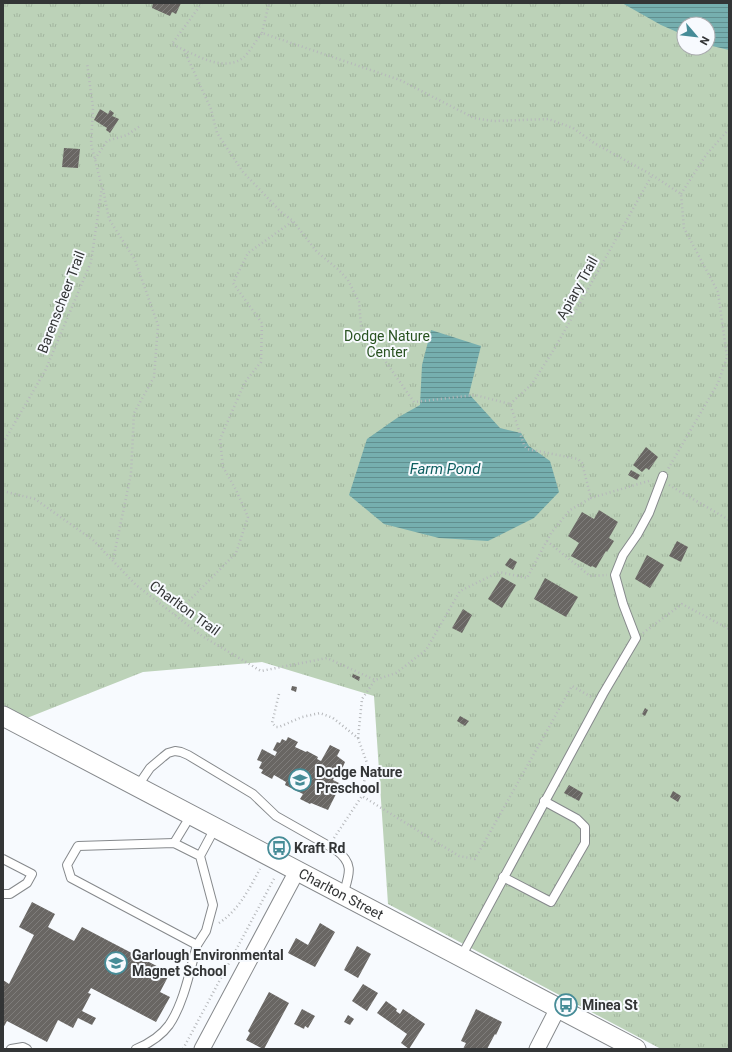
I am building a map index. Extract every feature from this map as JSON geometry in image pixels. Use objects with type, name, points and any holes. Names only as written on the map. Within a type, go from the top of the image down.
[{"type":"street","name":"Charlton Street","points":[[3,716],[636,1049]]},
{"type":"street","points":[[202,1049],[297,871]]},
{"type":"street","points":[[537,1049],[558,1008]]},
{"type":"lane","points":[[461,957],[544,801],[599,701],[636,638],[623,604],[615,575],[623,554],[637,535],[649,513],[662,479]]},
{"type":"lane","points":[[137,787],[150,768],[168,753],[175,751],[188,755],[253,794],[276,816],[343,855],[349,867],[349,876],[342,895]]},
{"type":"lane","points":[[503,877],[551,902],[585,843],[585,827],[577,819],[544,801]]},
{"type":"lane","points":[[174,843],[191,815]]},
{"type":"lane","points":[[136,1049],[149,1043],[168,1025],[178,1007],[197,945],[206,931],[213,906],[200,856],[215,828]]},
{"type":"lane","points":[[197,945],[71,878],[67,865],[78,846],[174,843],[200,856]]},
{"type":"lane","points":[[3,859],[32,874],[27,883],[10,894],[3,894]]},
{"type":"lane","points":[[11,1049],[23,1047],[27,1049]]},
{"type":"path","points":[[202,3],[172,44],[215,63],[230,63],[243,57],[262,33],[269,3]]},
{"type":"path","points":[[262,33],[400,80],[474,118],[493,121],[548,119],[555,121],[573,128],[594,143],[652,175],[681,194]]},
{"type":"path","points":[[184,50],[211,109],[217,133],[242,172],[280,212],[292,221],[317,252],[339,270],[348,280],[359,302],[362,337],[368,338],[414,402],[475,395],[510,404],[524,445],[527,448],[578,459],[582,463],[591,498]]},
{"type":"path","name":"Barenscheer Trail","points":[[3,443],[44,371],[91,262],[102,187],[91,144],[93,108],[87,63]]},
{"type":"path","points":[[95,159],[107,141],[126,135],[140,126]]},
{"type":"path","points":[[329,846],[362,796],[367,763],[358,738],[362,699],[375,680],[396,673],[426,650],[460,591],[499,572],[527,578],[551,533],[570,510],[591,498],[662,479],[718,383],[728,357],[718,292],[684,228],[681,194],[706,155],[729,129]]},
{"type":"path","name":"Apiary Trail","points":[[510,404],[532,384],[556,346],[652,175]]},
{"type":"path","points":[[102,187],[109,219],[135,260],[158,325],[154,377],[134,413],[131,474],[113,561]]},
{"type":"path","points":[[176,615],[236,553],[248,517],[236,490],[223,467],[220,439],[245,382],[261,362],[262,323],[233,284],[248,253],[292,221]]},
{"type":"path","points":[[662,479],[729,520]]},
{"type":"path","name":"Charlton Trail","points":[[3,491],[35,499],[93,540],[136,585],[202,636],[261,671],[327,658],[375,680]]},
{"type":"path","points":[[547,541],[590,576],[615,575]]},
{"type":"path","points":[[636,638],[682,604],[729,629]]},
{"type":"path","points":[[362,796],[459,856],[475,859],[572,686],[599,701]]},
{"type":"path","points":[[278,694],[272,723],[276,727],[302,717],[320,714],[333,718],[358,738]]},
{"type":"path","points":[[206,931],[229,917],[245,897],[261,869]]},
{"type":"path","points":[[184,1049],[275,876]]},
{"type":"green space","name":"Dodge Nature Center","points":[[3,3],[729,3],[729,1049],[661,1049],[388,904],[374,696],[262,662],[143,672],[27,718],[3,705]]},
{"type":"water","points":[[622,3],[729,3],[729,50],[716,47],[716,16],[676,16],[676,32],[661,25]]},
{"type":"water","name":"Farm Pond","points":[[431,330],[481,346],[469,394],[500,428],[521,433],[529,446],[550,461],[559,492],[534,518],[488,541],[439,538],[384,524],[349,495],[367,439],[397,418],[420,405],[422,365]]},
{"type":"building","points":[[153,3],[181,3],[176,14],[172,12],[170,16],[152,8]]},
{"type":"building","points":[[100,109],[108,114],[110,110],[114,113],[112,116],[119,119],[110,133],[106,130],[107,128],[94,120]]},
{"type":"building","points":[[64,148],[80,149],[78,168],[62,167]]},
{"type":"building","points":[[646,447],[658,457],[649,470],[646,468],[642,472],[633,465]]},
{"type":"building","points":[[631,470],[640,475],[637,480],[628,475]]},
{"type":"building","points":[[599,510],[618,522],[609,538],[614,541],[596,568],[591,567],[571,556],[579,543],[568,536],[582,512],[594,519]]},
{"type":"building","points":[[677,541],[688,547],[681,562],[669,556]]},
{"type":"building","points":[[647,555],[664,565],[650,588],[635,579]]},
{"type":"building","points":[[510,558],[517,562],[513,570],[505,565]]},
{"type":"building","points":[[502,577],[516,585],[502,608],[488,599]]},
{"type":"building","points":[[545,578],[578,597],[566,617],[534,599]]},
{"type":"building","points":[[463,609],[472,615],[462,633],[452,628]]},
{"type":"building","points":[[353,674],[360,677],[359,681],[352,677]]},
{"type":"building","points":[[292,686],[297,687],[296,692],[291,690]]},
{"type":"building","points":[[645,708],[648,710],[645,716],[642,714]]},
{"type":"building","points":[[460,716],[469,721],[465,726],[457,721]]},
{"type":"building","points":[[288,737],[298,742],[295,747],[306,752],[307,751],[318,757],[317,759],[321,761],[330,745],[340,750],[337,756],[345,762],[342,769],[339,767],[333,780],[341,784],[328,810],[300,799],[303,794],[285,785],[286,782],[274,775],[272,779],[261,773],[263,770],[259,768],[262,762],[257,760],[262,749],[275,756],[277,752],[273,750],[277,742],[280,743],[282,739],[286,741]]},
{"type":"building","points":[[569,785],[583,793],[579,801],[564,793]]},
{"type":"building","points":[[673,791],[681,796],[678,802],[670,797]]},
{"type":"building","points":[[32,902],[55,914],[48,927],[74,941],[82,927],[170,973],[160,992],[170,997],[156,1022],[91,988],[88,993],[91,994],[82,1011],[96,1018],[92,1025],[78,1018],[73,1028],[58,1020],[47,1042],[7,1021],[3,1028],[3,980],[9,984],[34,935],[19,927]]},
{"type":"building","points":[[320,923],[335,932],[315,967],[288,953],[296,938],[308,945]]},
{"type":"building","points":[[357,946],[371,954],[358,978],[344,970]]},
{"type":"building","points":[[363,984],[378,993],[367,1011],[352,1001]]},
{"type":"building","points":[[269,992],[289,1003],[263,1049],[246,1040],[250,1033],[248,1031]]},
{"type":"building","points":[[386,1001],[397,1009],[396,1011],[400,1014],[403,1009],[425,1024],[409,1049],[401,1043],[407,1034],[377,1013]]},
{"type":"building","points":[[302,1009],[315,1016],[308,1028],[305,1026],[304,1029],[294,1024]]},
{"type":"building","points":[[476,1009],[502,1022],[487,1049],[463,1049],[466,1043],[461,1041]]},
{"type":"building","points":[[348,1015],[354,1019],[350,1025],[344,1022]]},
{"type":"place","name":"Dodge Nature Preschool","points":[[300,780]]},
{"type":"place","name":"Kraft Rd","points":[[279,848]]},
{"type":"place","name":"Garlough Environmental Magnet School","points":[[116,963]]},
{"type":"place","name":"Minea St","points":[[566,1005]]}]
